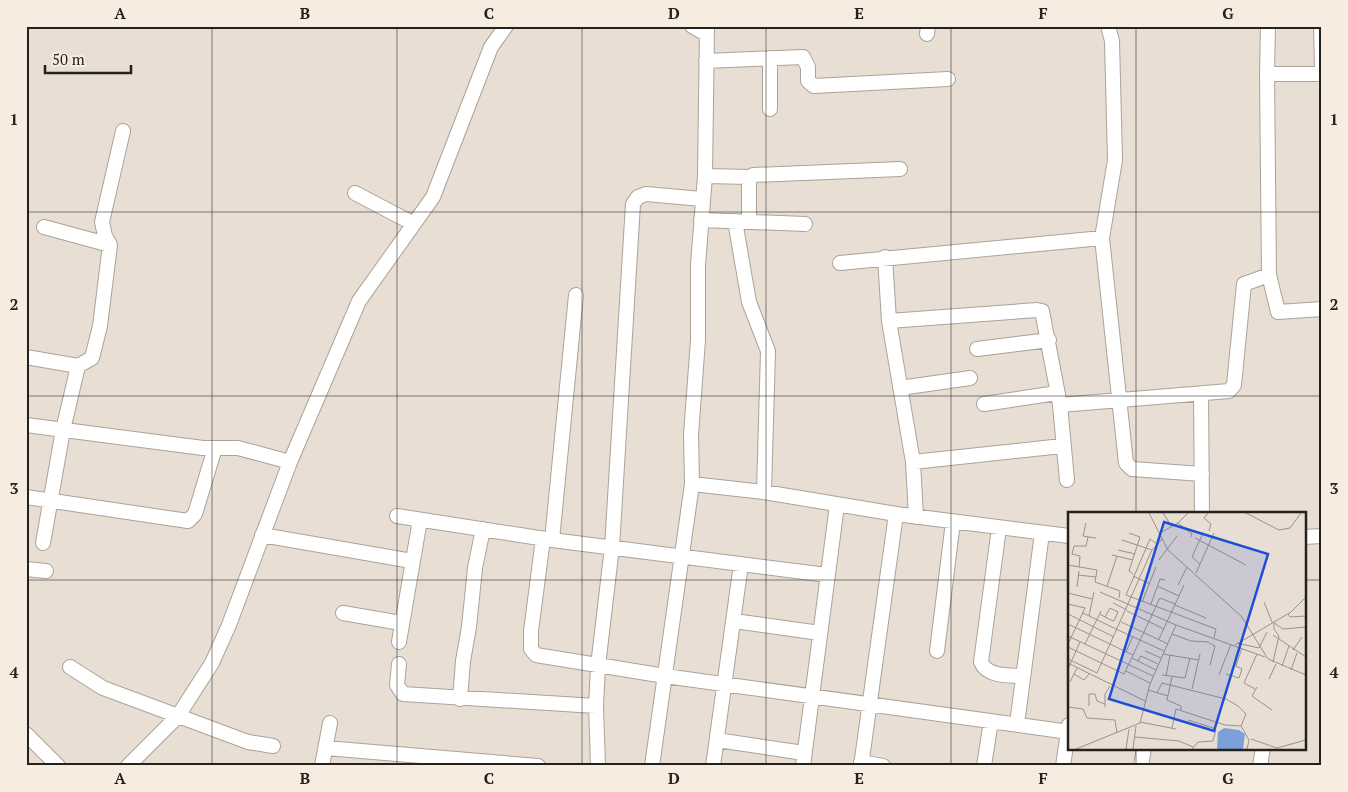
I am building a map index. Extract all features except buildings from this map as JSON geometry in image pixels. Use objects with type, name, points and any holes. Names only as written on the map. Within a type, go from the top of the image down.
[{"type":"street","points":[[128,766],[178,716],[212,663],[290,462],[359,301],[433,197],[491,46],[506,26]]},
{"type":"street","points":[[652,766],[692,484],[691,435],[698,340],[701,220],[705,176],[707,30],[692,26]]},
{"type":"street","points":[[1108,26],[1112,40],[1115,160],[1102,238],[1118,399],[1128,468],[1202,474]]},
{"type":"street","points":[[1268,26],[1266,74],[1269,275],[1278,312],[1322,309]]},
{"type":"street","points":[[1321,26],[1322,68]]},
{"type":"street","points":[[770,58],[770,109]]},
{"type":"street","points":[[706,61],[805,58],[808,81],[814,86],[948,79]]},
{"type":"street","points":[[1266,74],[1322,74]]},
{"type":"street","points":[[26,356],[78,366],[92,358],[100,326],[110,245],[105,236],[102,222],[123,130]]},
{"type":"street","points":[[705,176],[750,177],[753,175],[900,169]]},
{"type":"street","points":[[749,222],[750,177]]},
{"type":"street","points":[[355,193],[414,224]]},
{"type":"street","points":[[598,766],[596,706],[598,666],[612,547],[633,204],[638,197],[646,194],[702,199]]},
{"type":"street","points":[[701,220],[805,224]]},
{"type":"street","points":[[734,221],[749,302],[768,351],[764,492]]},
{"type":"street","points":[[44,227],[110,245]]},
{"type":"street","points":[[840,263],[885,257],[1102,238]]},
{"type":"street","points":[[885,257],[889,321],[914,462],[916,517]]},
{"type":"street","points":[[984,404],[1058,399],[1118,399],[1201,395],[1226,392],[1233,387],[1244,284],[1269,275]]},
{"type":"street","points":[[576,295],[548,539],[531,631],[531,649],[536,656],[665,676],[991,721],[1068,729]]},
{"type":"street","points":[[889,321],[1037,310],[1044,314],[1058,399],[1067,480]]},
{"type":"street","points":[[977,349],[1049,340]]},
{"type":"street","points":[[43,543],[52,502],[63,430],[78,366]]},
{"type":"street","points":[[900,388],[970,378]]},
{"type":"street","points":[[1201,395],[1202,512]]},
{"type":"street","points":[[26,425],[203,448],[238,448],[290,462]]},
{"type":"street","points":[[914,462],[1062,446]]},
{"type":"street","points":[[26,498],[188,521],[195,514],[215,448]]},
{"type":"street","points":[[692,484],[764,492],[916,517],[1068,536]]},
{"type":"street","points":[[717,740],[804,759],[836,505]]},
{"type":"street","points":[[882,766],[861,764],[896,514]]},
{"type":"street","points":[[397,516],[548,539],[827,574]]},
{"type":"street","points":[[399,642],[420,520]]},
{"type":"street","points":[[937,651],[953,522]]},
{"type":"street","points":[[999,528],[982,662],[985,669],[992,672],[1022,676]]},
{"type":"street","points":[[460,699],[475,568],[483,529]]},
{"type":"street","points":[[1017,724],[1042,533]]},
{"type":"street","points":[[262,535],[412,561]]},
{"type":"street","points":[[1306,537],[1322,536]]},
{"type":"street","points":[[713,766],[741,564]]},
{"type":"street","points":[[26,570],[46,570]]},
{"type":"street","points":[[343,613],[401,623]]},
{"type":"street","points":[[734,622],[820,633]]},
{"type":"street","points":[[399,664],[397,685],[403,694],[596,706]]},
{"type":"street","points":[[70,667],[103,688],[248,742],[273,746]]},
{"type":"street","points":[[984,766],[991,721]]},
{"type":"street","points":[[322,766],[330,723]]},
{"type":"street","points":[[26,734],[58,766]]},
{"type":"street","points":[[1063,766],[1068,735]]},
{"type":"street","points":[[326,748],[460,762],[538,766]]},
{"type":"street","points":[[1141,766],[1144,750]]},
{"type":"street","points":[[1260,766],[1263,750]]}]
